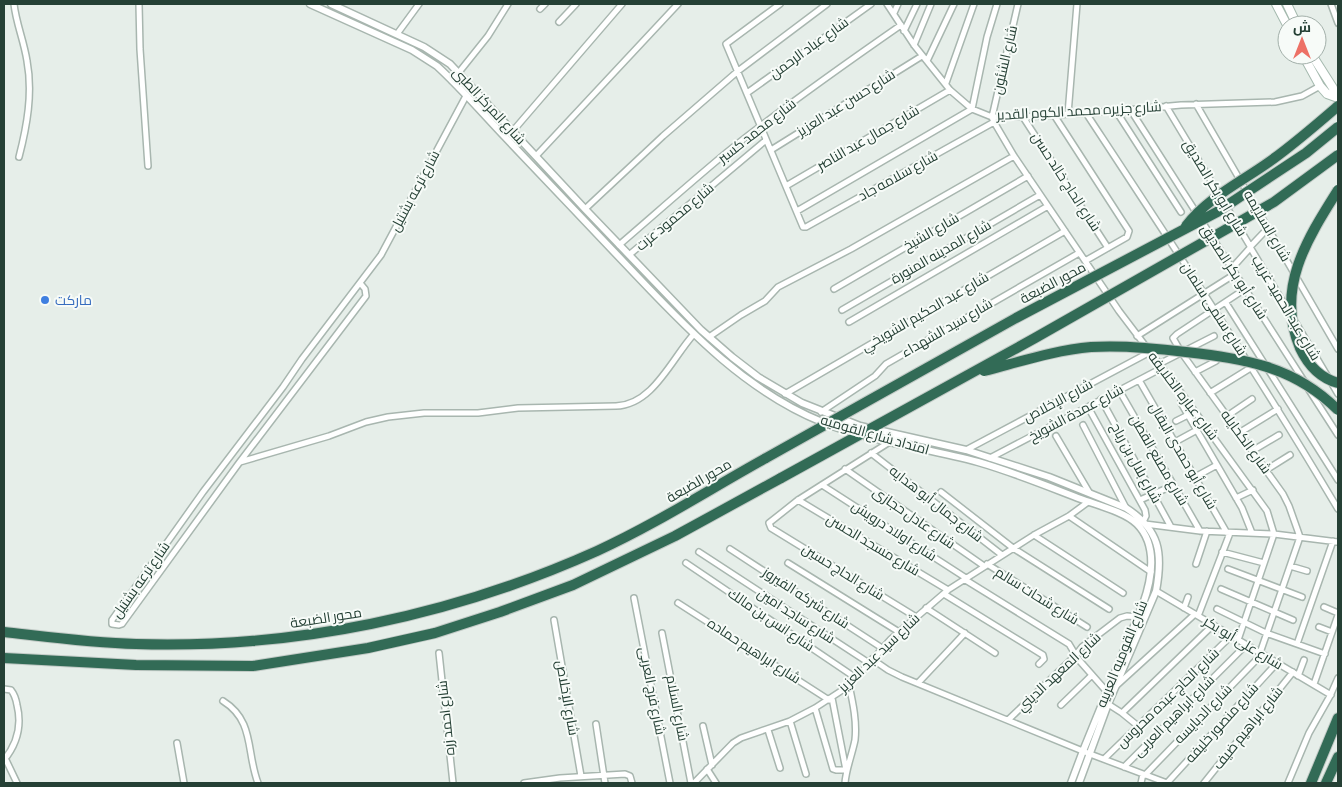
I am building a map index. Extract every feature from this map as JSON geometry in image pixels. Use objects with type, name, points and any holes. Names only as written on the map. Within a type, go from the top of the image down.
[{"type":"highway","points":[[1183,230],[1200,210],[1211,201],[1285,150],[1338,106]]},
{"type":"highway","name":"محور الضبعة","points":[[4,632],[79,641],[136,644],[250,642],[364,627],[494,592],[565,565],[640,530],[1016,318],[1218,212],[1306,153],[1338,127]]},
{"type":"highway","points":[[4,658],[136,665],[253,666],[368,648],[435,633],[500,612],[573,585],[675,536],[971,374],[1274,202],[1338,155]]},
{"type":"highway","points":[[1338,190],[1302,253],[1291,290],[1291,308],[1295,336],[1304,356],[1313,368],[1324,377],[1338,383]]},
{"type":"highway","points":[[971,374],[1068,350],[1110,347],[1158,349],[1254,362],[1283,372],[1314,389],[1338,410]]},
{"type":"highway","points":[[1311,783],[1338,718]]},
{"type":"highway","points":[[1326,783],[1338,756]]},
{"type":"main road","points":[[1308,65],[1320,86],[1328,94],[1336,97]]},
{"type":"main road","points":[[1318,65],[1333,88],[1336,97]]},
{"type":"street","points":[[14,4],[16,19],[28,61],[29,86],[28,121],[19,157]]},
{"type":"street","points":[[139,4],[148,166]]},
{"type":"street","name":"شارع المركز الطبى","points":[[310,4],[412,50],[429,60],[452,81],[600,238]]},
{"type":"street","name":"شارع المركز الطبى","points":[[330,4],[434,52],[459,72],[512,132],[619,245]]},
{"type":"street","points":[[397,34],[419,4]]},
{"type":"street","points":[[452,81],[488,36],[508,4]]},
{"type":"street","points":[[540,9],[545,4]]},
{"type":"street","points":[[559,22],[576,4]]},
{"type":"street","points":[[512,132],[622,4]]},
{"type":"street","points":[[536,156],[678,4]]},
{"type":"street","points":[[780,4],[726,44],[797,211],[972,109],[996,4]]},
{"type":"street","points":[[585,209],[663,136],[738,71],[827,4]]},
{"type":"street","name":"شارع عباد الرحمن","points":[[747,93],[871,4]]},
{"type":"street","name":"شارع جزيره محمد الكوم القدير","points":[[887,4],[922,56],[950,90],[972,109],[992,116],[1023,117],[1196,104],[1275,102],[1302,96],[1320,86]]},
{"type":"street","points":[[894,13],[898,4]]},
{"type":"street","points":[[904,31],[916,4]]},
{"type":"street","points":[[914,45],[931,4]]},
{"type":"street","points":[[927,61],[954,4]]},
{"type":"street","points":[[946,83],[974,4]]},
{"type":"street","name":"شارع الشئون","points":[[992,116],[1018,4]]},
{"type":"street","points":[[1068,114],[1077,4]]},
{"type":"street","points":[[1331,4],[1338,23]]},
{"type":"street","name":"شارع محمد كسبر","points":[[619,245],[725,154],[830,75],[901,25]]},
{"type":"street","name":"شارع حسن عبد العزيز","points":[[770,150],[922,56]]},
{"type":"street","name":"شارع جمال عبد الناصر","points":[[786,186],[950,90]]},
{"type":"street","name":"شارع ترعه بشتيل","points":[[360,284],[365,289],[366,296],[239,462],[122,624],[112,624],[112,620],[203,492],[381,255],[466,96]]},
{"type":"street","name":"شارع السلايمه","points":[[1196,104],[1338,349]]},
{"type":"street","name":"شارع ابو بكر الصديق","points":[[1166,106],[1250,247],[1232,268]]},
{"type":"street","name":"شارع أبو بكر الصديق","points":[[1130,109],[1338,435]]},
{"type":"street","points":[[1116,111],[1181,212]]},
{"type":"street","name":"شارع سلمى سلمان","points":[[1086,113],[1216,310],[1338,508]]},
{"type":"street","points":[[1054,115],[1129,231],[1127,236],[1085,262]]},
{"type":"street","name":"شارع عباره الخلايفه","points":[[992,116],[1014,156],[1085,262],[1253,490],[1267,511],[1274,534]]},
{"type":"street","name":"شارع الحاج خالد حسن","points":[[1023,117],[1108,248]]},
{"type":"street","name":"شارع سلامه جاد","points":[[797,211],[803,226],[806,227],[994,122]]},
{"type":"street","name":"شارع محمود عزت","points":[[629,255],[766,140]]},
{"type":"street","points":[[710,337],[765,301],[778,287],[851,249],[1014,156]]},
{"type":"street","name":"شارع الشيخ","points":[[834,289],[1028,176]]},
{"type":"street","name":"شارع المدينه المنورة","points":[[842,310],[1040,195]]},
{"type":"street","points":[[849,322],[1048,206]]},
{"type":"street","points":[[1250,247],[1268,228]]},
{"type":"street","name":"شارع عبد الحكيم الشويخي","points":[[785,394],[1065,231]]},
{"type":"street","name":"امتداد شارع القوميه","points":[[600,238],[694,334],[745,378],[798,410],[842,429],[980,463],[1142,523],[1200,531],[1274,534],[1336,541]]},
{"type":"street","name":"امتداد شارع القوميه","points":[[619,245],[710,337],[745,367],[785,394],[821,412],[860,426],[966,450],[1022,467],[1126,508],[1142,523]]},
{"type":"street","name":"شارع عبد الحميد غريب","points":[[1250,247],[1338,394]]},
{"type":"street","name":"شارع سيد الشهداء","points":[[821,412],[875,376],[886,364],[1079,253]]},
{"type":"street","points":[[1138,336],[1235,274]]},
{"type":"street","points":[[1181,352],[1173,340],[1174,336],[1245,290]]},
{"type":"street","points":[[1226,303],[1338,480]]},
{"type":"street","points":[[239,462],[329,436],[366,422],[388,417],[424,413],[478,413],[518,408],[630,404],[639,400],[651,390],[694,334]]},
{"type":"street","name":"شارع عمدة الشويخ","points":[[990,458],[1138,380],[1181,352],[1214,336]]},
{"type":"street","name":"شارع الإخلاص","points":[[966,450],[1150,352]]},
{"type":"street","name":"شارع الكحايله","points":[[1181,352],[1286,500],[1300,537]]},
{"type":"street","points":[[1195,372],[1216,361]]},
{"type":"street","points":[[1210,393],[1252,367]]},
{"type":"street","name":"شارع أبو حمدى البقال","points":[[1138,380],[1229,533]]},
{"type":"street","name":"شارع مصنع القطن","points":[[1119,390],[1200,531]]},
{"type":"street","points":[[1185,398],[1180,402],[1236,498],[1252,533]]},
{"type":"street","points":[[1227,416],[1252,399]]},
{"type":"street","name":"شارع بلال بن رباح","points":[[1101,400],[1171,528]]},
{"type":"street","points":[[1088,406],[1146,512],[1142,523]]},
{"type":"street","points":[[1239,433],[1278,409]]},
{"type":"street","points":[[1176,421],[1188,415]]},
{"type":"street","points":[[1082,425],[1126,508]]},
{"type":"street","points":[[1175,442],[1197,430]]},
{"type":"street","points":[[1252,451],[1279,435]]},
{"type":"street","points":[[798,500],[844,469],[899,436]]},
{"type":"street","points":[[1056,436],[1089,492]]},
{"type":"street","name":"شارع جمال أبو هدايه","points":[[871,453],[1002,554]]},
{"type":"street","points":[[1266,470],[1290,455]]},
{"type":"street","points":[[1195,477],[1217,465]]},
{"type":"street","name":"شارع عادل حجازى","points":[[844,469],[985,565]]},
{"type":"street","name":"شارع اولاد درويش","points":[[822,484],[1069,644],[1109,694]]},
{"type":"street","points":[[1140,500],[1165,489]]},
{"type":"street","points":[[1236,498],[1253,490]]},
{"type":"street","points":[[941,492],[1013,548],[1109,609]]},
{"type":"street","name":"شارع الحاج حسين","points":[[798,500],[769,523],[771,528],[916,617]]},
{"type":"street","name":"شارع مسجد الحسن","points":[[798,500],[1043,655],[1044,659],[1039,664]]},
{"type":"street","name":"شارع سيد عبد العزيز","points":[[692,783],[733,744],[742,738],[790,721],[830,699],[849,685],[882,648],[946,592],[1002,554],[1034,534],[1069,516],[1088,502]]},
{"type":"street","points":[[1069,516],[1151,572]]},
{"type":"street","name":"شارع القوميه العربيه","points":[[1071,783],[1083,750],[1109,694],[1150,584],[1151,559],[1149,542],[1142,523]]},
{"type":"street","name":"شارع القوميه العربيه","points":[[1079,783],[1108,704],[1109,694],[1116,686],[1156,591],[1159,574],[1159,552],[1154,534],[1142,523]]},
{"type":"street","points":[[1196,564],[1207,531]]},
{"type":"street","points":[[1116,686],[1196,615],[1229,533]]},
{"type":"street","points":[[1034,534],[1123,593]]},
{"type":"street","points":[[1238,640],[1274,534]]},
{"type":"street","points":[[1260,653],[1300,537]]},
{"type":"street","points":[[1297,644],[1336,541]]},
{"type":"street","name":"شارع شركه الفيروز","points":[[730,549],[882,648]]},
{"type":"street","name":"شارع ساجد امين","points":[[699,552],[870,661]]},
{"type":"street","points":[[1222,552],[1264,563]]},
{"type":"street","name":"شارع انس بن مالك","points":[[686,563],[856,678]]},
{"type":"street","points":[[788,563],[899,632]]},
{"type":"street","name":"شارع شحات سالم","points":[[985,565],[1087,627]]},
{"type":"street","points":[[1290,566],[1307,572]]},
{"type":"street","points":[[1228,569],[1302,597]]},
{"type":"street","points":[[1221,589],[1293,620]]},
{"type":"street","name":"شارع على أبو بكر","points":[[1156,591],[1331,695]]},
{"type":"street","points":[[1184,608],[1188,597]]},
{"type":"street","name":"شارع فرج العربى","points":[[634,598],[670,783]]},
{"type":"street","name":"شارع ابراهيم حماده","points":[[678,603],[830,699]]},
{"type":"street","points":[[926,608],[995,653]]},
{"type":"street","points":[[1314,684],[1338,614],[1324,608]]},
{"type":"street","points":[[1217,609],[1266,633],[1324,654]]},
{"type":"street","name":"شارع المعهد الديني","points":[[1008,720],[1082,647],[1120,618],[1127,616],[1138,617]]},
{"type":"street","name":"شارع الإخلاص","points":[[554,620],[581,776]]},
{"type":"street","points":[[1122,713],[1213,625]]},
{"type":"street","points":[[1319,627],[1332,632]]},
{"type":"street","points":[[918,683],[965,632]]},
{"type":"street","name":"شارع السلام","points":[[662,633],[692,783]]},
{"type":"street","name":"شارع الحاج عبده محروس","points":[[1104,759],[1231,636]]},
{"type":"street","name":"شارع ابراهيم العربى","points":[[1124,767],[1246,645]]},
{"type":"street","name":"شارع احمد زره","points":[[439,653],[453,783]]},
{"type":"street","name":"شارع الدبايسه","points":[[1144,775],[1260,653]]},
{"type":"street","points":[[1298,676],[1304,660]]},
{"type":"street","name":"شارع المعهد الديني","points":[[870,661],[918,683],[1090,754],[1166,783]]},
{"type":"street","name":"شارع منصور خليفه","points":[[1166,783],[1277,663]]},
{"type":"street","name":"شارع ابراهيم ضيف","points":[[1204,783],[1293,672]]},
{"type":"street","points":[[1061,705],[1092,675]]},
{"type":"street","points":[[1288,783],[1309,733],[1331,695],[1338,678]]},
{"type":"street","points":[[845,783],[855,731],[849,685]]},
{"type":"street","points":[[4,689],[9,689],[14,693],[19,716],[15,741],[5,759],[17,783]]},
{"type":"street","points":[[830,699],[846,770]]},
{"type":"street","points":[[223,701],[234,709],[246,727],[258,783]]},
{"type":"street","points":[[1108,704],[1138,726]]},
{"type":"street","points":[[816,708],[833,769],[846,770]]},
{"type":"street","points":[[790,721],[806,774]]},
{"type":"street","points":[[596,724],[605,783]]},
{"type":"street","points":[[703,726],[709,767],[716,783]]},
{"type":"street","points":[[768,730],[780,768]]},
{"type":"street","points":[[176,743],[184,783]]},
{"type":"street","points":[[524,783],[603,774],[627,774],[631,778],[632,783]]},
{"type":"street","points":[[1141,783],[1144,775]]},
{"type":"place","name":"ماركت","points":[[45,300]]}]
